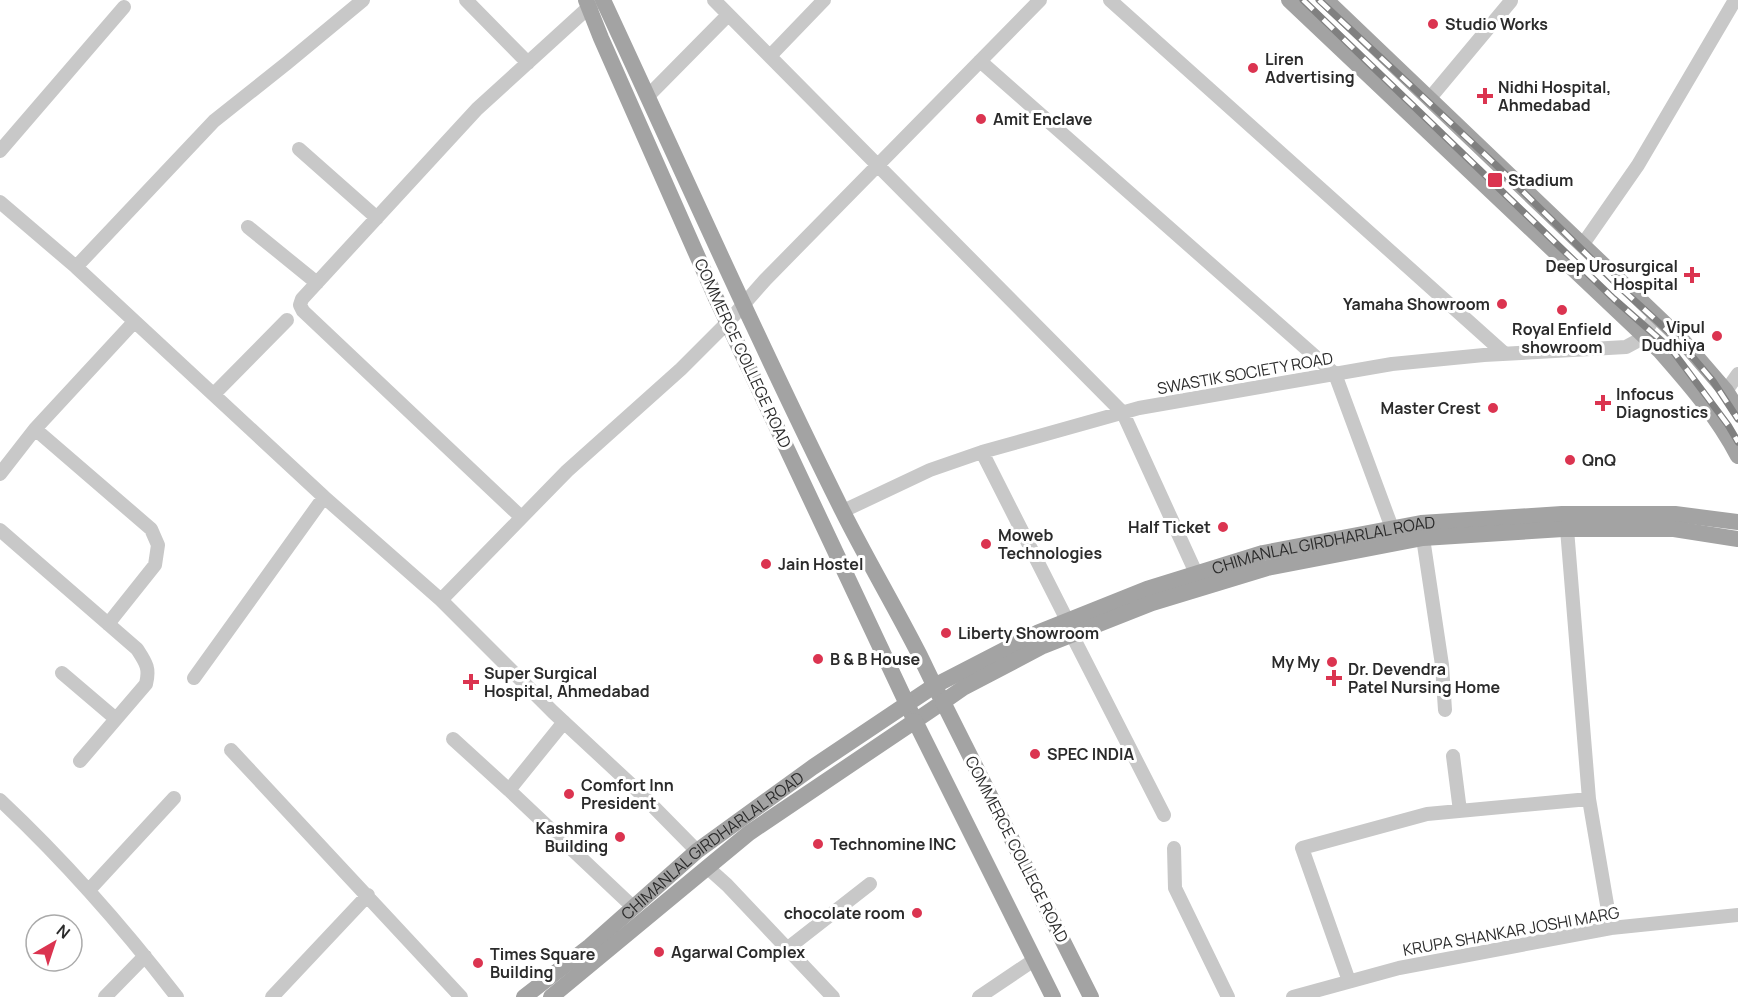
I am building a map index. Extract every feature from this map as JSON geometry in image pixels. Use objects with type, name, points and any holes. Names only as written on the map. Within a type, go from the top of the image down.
[{"type":"main road","points":[[1289,0],[1643,335],[1697,393],[1738,456]]},
{"type":"main road","points":[[1326,0],[1690,348],[1738,410]]},
{"type":"main road","name":"COMMERCE COLLEGE ROAD","points":[[595,2],[649,95],[743,305],[843,512],[943,702],[1091,997]]},
{"type":"main road","name":"COMMERCE COLLEGE ROAD","points":[[595,2],[601,38],[728,322],[915,721],[1053,997]]},
{"type":"main road","points":[[1463,163],[1480,145]]},
{"type":"main road","name":"CHIMANLAL GIRDHARLAL ROAD","points":[[557,995],[749,833],[963,688],[1043,646],[1069,628],[1147,588],[1263,553],[1421,523],[1562,514],[1675,514],[1738,522]]},
{"type":"main road","name":"CHIMANLAL GIRDHARLAL ROAD","points":[[524,997],[590,946],[697,851],[813,767],[934,686],[1037,633],[1069,628],[1266,568],[1423,538],[1567,529],[1674,529],[1738,539]]},
{"type":"street","points":[[76,267],[214,121],[363,0]]},
{"type":"street","points":[[466,0],[528,63]]},
{"type":"street","points":[[714,0],[1123,412],[1196,573]]},
{"type":"street","points":[[770,56],[824,0]]},
{"type":"street","points":[[441,600],[521,517],[681,369],[728,322],[765,280],[1040,0]]},
{"type":"street","points":[[1110,0],[1505,354]]},
{"type":"street","points":[[1583,244],[1638,165],[1735,0]]},
{"type":"street","points":[[1430,98],[1510,1]]},
{"type":"street","points":[[521,517],[303,311],[300,305],[302,299],[477,109],[595,2]]},
{"type":"street","points":[[0,151],[124,7]]},
{"type":"street","points":[[649,95],[728,15]]},
{"type":"street","points":[[980,61],[1335,374],[1392,528]]},
{"type":"street","points":[[299,149],[377,218]]},
{"type":"street","points":[[0,202],[76,267],[324,498],[441,600],[697,851]]},
{"type":"street","points":[[248,227],[317,283]]},
{"type":"street","points":[[1643,335],[1656,315]]},
{"type":"street","points":[[214,394],[287,320]]},
{"type":"street","points":[[0,474],[35,429],[134,322]]},
{"type":"street","name":"SWASTIK SOCIETY ROAD","points":[[843,512],[930,470],[982,452],[1123,412],[1392,364],[1626,347],[1634,345],[1643,335]]},
{"type":"street","points":[[1726,392],[1738,374]]},
{"type":"street","points":[[35,429],[151,529],[158,545],[154,565],[108,624]]},
{"type":"street","points":[[982,452],[1164,815]]},
{"type":"street","points":[[194,678],[324,498]]},
{"type":"street","points":[[1567,529],[1588,799],[1611,928]]},
{"type":"street","points":[[0,530],[137,649],[145,661],[149,673],[146,684],[80,761]]},
{"type":"street","points":[[1423,538],[1442,664],[1445,710]]},
{"type":"street","points":[[62,673],[116,719]]},
{"type":"street","points":[[509,790],[564,722]]},
{"type":"street","points":[[453,739],[633,907]]},
{"type":"street","points":[[231,750],[461,997]]},
{"type":"street","points":[[1453,756],[1460,811]]},
{"type":"street","points":[[89,890],[174,798]]},
{"type":"street","points":[[1349,981],[1302,848],[1427,814],[1588,799]]},
{"type":"street","points":[[0,800],[118,922],[177,997]]},
{"type":"street","points":[[1174,848],[1176,888],[1228,997]]},
{"type":"street","points":[[708,868],[727,885],[833,997]]},
{"type":"street","points":[[788,948],[870,884]]},
{"type":"street","points":[[272,997],[368,895]]},
{"type":"street","name":"KRUPA SHANKAR JOSHI MARG","points":[[1293,997],[1399,968],[1611,928],[1738,915]]},
{"type":"street","points":[[105,997],[145,956]]},
{"type":"street","points":[[979,997],[1034,960]]},
{"type":"railway","points":[[1303,0],[1614,299],[1672,350],[1738,442]]},
{"type":"railway","points":[[1319,0],[1496,165],[1623,290],[1680,342],[1713,381],[1738,419]]},
{"type":"place","name":"Studio Works","points":[[1433,24]]},
{"type":"place","name":"Liren Advertising","points":[[1253,68]]},
{"type":"place","name":"Nidhi Hospital, Ahmedabad","points":[[1485,96]]},
{"type":"place","name":"Amit Enclave","points":[[981,119]]},
{"type":"place","name":"Stadium","points":[[1495,180]]},
{"type":"place","name":"Deep Urosurgical Hospital","points":[[1692,275]]},
{"type":"place","name":"Yamaha Showroom","points":[[1502,304]]},
{"type":"place","name":"Royal Enfield showroom","points":[[1562,310]]},
{"type":"place","name":"Vipul Dudhiya","points":[[1717,336]]},
{"type":"place","name":"Infocus Diagnostics","points":[[1603,403]]},
{"type":"place","name":"Master Crest","points":[[1493,408]]},
{"type":"place","name":"QnQ","points":[[1570,460]]},
{"type":"place","name":"Half Ticket","points":[[1223,527]]},
{"type":"place","name":"Moweb Technologies","points":[[986,544]]},
{"type":"place","name":"Jain Hostel","points":[[766,564]]},
{"type":"place","name":"Liberty Showroom","points":[[946,633]]},
{"type":"place","name":"B & B House","points":[[818,659]]},
{"type":"place","name":"My My","points":[[1332,662]]},
{"type":"place","name":"Dr. Devendra Patel Nursing Home","points":[[1334,678]]},
{"type":"place","name":"Super Surgical Hospital, Ahmedabad","points":[[471,682]]},
{"type":"place","name":"SPEC INDIA","points":[[1035,754]]},
{"type":"place","name":"Comfort Inn President","points":[[569,794]]},
{"type":"place","name":"Kashmira Building","points":[[620,837]]},
{"type":"place","name":"Technomine INC","points":[[818,844]]},
{"type":"place","name":"chocolate room","points":[[917,913]]},
{"type":"place","name":"Agarwal Complex","points":[[659,952]]},
{"type":"place","name":"Times Square Building","points":[[478,963]]}]
